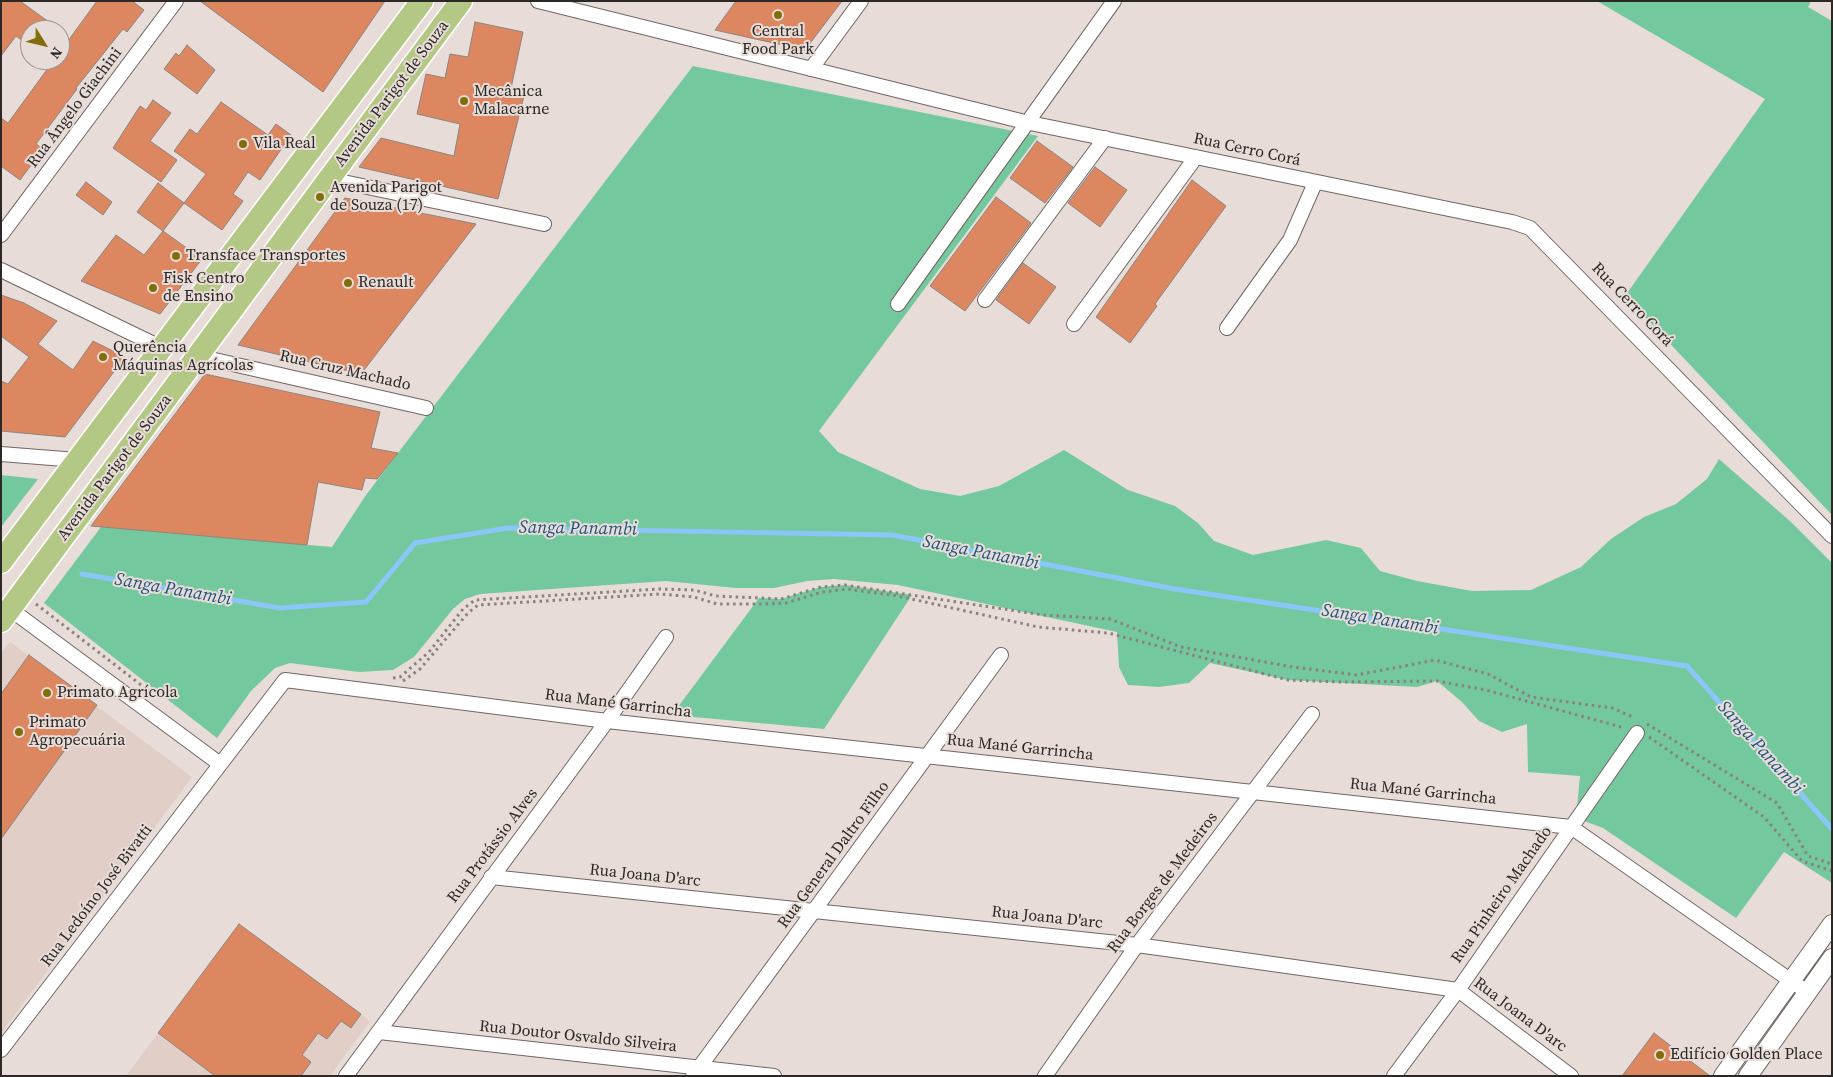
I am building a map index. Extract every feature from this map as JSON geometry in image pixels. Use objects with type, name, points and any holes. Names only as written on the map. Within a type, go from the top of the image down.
[{"type":"main road","name":"Avenida Parigot de Souza","points":[[1,562],[422,1]]},
{"type":"main road","points":[[404,77],[425,37],[449,1]]},
{"type":"main road","name":"Avenida Parigot de Souza","points":[[11,608],[218,326],[461,1]]},
{"type":"main road","points":[[218,326],[255,260],[254,251],[236,248]]},
{"type":"main road","points":[[77,460],[75,468],[53,509],[54,519],[60,525],[68,524],[80,514]]},
{"type":"main road","points":[[11,608],[27,574],[49,541],[51,534],[46,528],[25,531]]},
{"type":"street","name":"Rua Ângelo Giachini","points":[[1,235],[176,1]]},
{"type":"street","name":"Rua Cerro Corá","points":[[538,1],[1026,122],[1315,183],[1512,222],[1530,228],[1832,536]]},
{"type":"street","points":[[811,69],[861,1]]},
{"type":"street","points":[[898,304],[1114,1]]},
{"type":"street","points":[[985,300],[1106,138]]},
{"type":"street","points":[[1074,324],[1196,157]]},
{"type":"street","points":[[328,179],[544,224]]},
{"type":"street","points":[[1227,328],[1290,240],[1315,183]]},
{"type":"street","points":[[1,270],[162,348]]},
{"type":"street","name":"Rua Cruz Machado","points":[[197,356],[426,408]]},
{"type":"street","points":[[1,454],[77,460]]},
{"type":"street","points":[[11,608],[220,764]]},
{"type":"street","name":"Rua Protássio Alves","points":[[346,1076],[607,721],[666,637]]},
{"type":"street","name":"Rua General Daltro Filho","points":[[696,1072],[929,756],[1001,655]]},
{"type":"street","name":"Rua Mané Garrincha","points":[[220,764],[285,680],[607,721],[1571,827],[1807,992]]},
{"type":"street","name":"Rua Borges de Medeiros","points":[[1045,1076],[1138,945],[1312,714]]},
{"type":"street","name":"Rua Pinheiro Machado","points":[[1394,1076],[1458,990],[1637,733]]},
{"type":"street","name":"Rua Ledoíno José Bivatti","points":[[1,1050],[220,764]]},
{"type":"street","name":"Rua Joana D'arc","points":[[491,877],[1138,945],[1458,990],[1571,1076]]},
{"type":"street","points":[[1723,1076],[1832,924]]},
{"type":"street","points":[[1748,1076],[1832,958]]},
{"type":"street","name":"Rua Doutor Osvaldo Silveira","points":[[378,1032],[696,1072],[774,1076]]},
{"type":"path","points":[[384,680],[400,677],[413,667],[429,652],[463,609],[475,600],[660,589],[694,590],[716,596],[780,599],[822,587],[845,585],[903,592],[1044,615],[1110,619],[1181,647],[1293,667],[1357,675],[1435,660],[1488,674],[1531,697],[1612,708],[1658,729],[1777,802],[1808,856],[1832,864]]},
{"type":"path","points":[[394,684],[402,682],[420,669],[468,613],[478,605],[660,594],[694,597],[717,604],[778,604],[822,592],[847,589],[898,596],[1038,627],[1108,633],[1288,680],[1340,682],[1437,681],[1486,690],[1612,724],[1653,739],[1764,817],[1802,862],[1832,871]]},
{"type":"path","points":[[11,608],[159,699]]},
{"type":"path","points":[[135,687],[159,705]]},
{"type":"shaded area","points":[[10,642],[192,777],[1,1033],[1,653]]},
{"type":"shaded area","points":[[239,924],[370,1021],[330,1076],[126,1076]]},
{"type":"green space","points":[[1597,1],[1811,1],[1808,7],[1832,21],[1832,515],[1625,296],[1765,99]]},
{"type":"green space","points":[[693,66],[1038,136],[819,431],[838,452],[920,489],[960,496],[999,486],[1064,450],[1128,490],[1175,506],[1198,523],[1214,541],[1253,555],[1326,540],[1361,548],[1380,571],[1417,581],[1472,591],[1531,590],[1581,567],[1611,539],[1644,517],[1676,504],[1707,479],[1719,459],[1791,522],[1832,563],[1832,883],[1784,852],[1736,918],[1603,828],[1576,818],[1580,776],[1528,772],[1527,724],[1502,732],[1479,721],[1462,702],[1437,681],[1417,687],[1288,680],[1210,663],[1189,683],[1159,687],[1128,685],[1119,667],[1117,632],[898,585],[834,579],[807,581],[774,588],[736,588],[666,581],[480,594],[465,599],[453,609],[414,657],[393,670],[359,672],[290,663],[275,668],[251,691],[217,738],[44,603],[101,527],[332,547],[366,495]]},
{"type":"green space","points":[[1,475],[38,479],[1,527]]},
{"type":"green space","points":[[845,585],[912,595],[824,729],[672,715],[759,598],[781,599],[821,587]]},
{"type":"building","points":[[1,1],[20,1],[46,20],[20,20],[20,39],[16,36],[1,56]]},
{"type":"building","points":[[97,1],[132,1],[144,10],[127,32],[123,29],[76,88],[36,144],[43,149],[20,180],[1,166],[1,118],[8,123],[47,70],[70,70],[70,38]]},
{"type":"building","points":[[200,1],[385,1],[323,92]]},
{"type":"building","name":"Central Food Park","points":[[736,1],[842,1],[805,50],[715,30]]},
{"type":"building","points":[[475,22],[523,32],[510,93],[524,96],[498,199],[359,167],[381,138],[454,156],[460,124],[417,114],[426,74],[445,78],[450,54],[468,57]]},
{"type":"building","points":[[187,45],[215,70],[197,94],[164,69],[176,53],[179,56]]},
{"type":"building","points":[[153,100],[171,113],[150,141],[177,160],[161,182],[113,148],[140,106],[146,110]]},
{"type":"building","points":[[221,102],[268,135],[276,124],[291,135],[260,180],[248,172],[233,194],[243,201],[222,230],[184,203],[206,174],[174,151],[190,129],[197,134]]},
{"type":"building","points":[[1037,141],[1073,167],[1045,203],[1010,178]]},
{"type":"building","points":[[1095,167],[1127,190],[1100,227],[1068,203]]},
{"type":"building","points":[[1192,180],[1226,206],[1155,304],[1157,306],[1130,343],[1096,317]]},
{"type":"building","points":[[86,182],[112,202],[103,215],[76,195]]},
{"type":"building","points":[[158,183],[184,203],[163,231],[137,212]]},
{"type":"building","points":[[996,197],[1031,223],[965,311],[930,286]]},
{"type":"building","points":[[345,198],[476,224],[361,374],[238,345]]},
{"type":"building","points":[[163,231],[202,259],[160,314],[81,281],[116,235],[144,255]]},
{"type":"building","points":[[1023,263],[1056,287],[1029,324],[996,300]]},
{"type":"building","points":[[1,295],[24,303],[57,321],[38,344],[73,370],[93,341],[125,357],[65,437],[1,431],[1,381],[8,384],[29,357],[1,336]]},
{"type":"building","points":[[205,374],[380,412],[371,448],[398,453],[377,479],[365,478],[362,490],[318,482],[307,545],[91,526]]},
{"type":"building","points":[[29,655],[97,705],[1,839],[1,694]]},
{"type":"building","points":[[239,924],[361,1014],[351,1028],[341,1021],[327,1039],[318,1033],[302,1055],[311,1062],[301,1076],[215,1076],[158,1033]]},
{"type":"building","name":"Edifício Golden Place","points":[[1654,1033],[1710,1076],[1622,1076]]},
{"type":"waterway","name":"Sanga Panambi","points":[[82,574],[280,608],[366,602],[415,543],[508,528],[892,535],[1175,589],[1687,666],[1832,829]]},
{"type":"place","name":"Central Food Park","points":[[778,15]]},
{"type":"place","name":"Mecânica Malacarne","points":[[464,101]]},
{"type":"place","name":"Vila Real","points":[[243,144]]},
{"type":"place","name":"Avenida Parigot de Souza (17)","points":[[320,197]]},
{"type":"place","name":"Transface Transportes","points":[[176,256]]},
{"type":"place","name":"Renault","points":[[348,283]]},
{"type":"place","name":"Fisk Centro de Ensino","points":[[153,288]]},
{"type":"place","name":"Querência Máquinas Agrícolas","points":[[103,357]]},
{"type":"place","name":"Primato Agrícola","points":[[47,693]]},
{"type":"place","name":"Primato Agropecuária","points":[[19,732]]},
{"type":"place","name":"Edifício Golden Place","points":[[1660,1055]]}]
